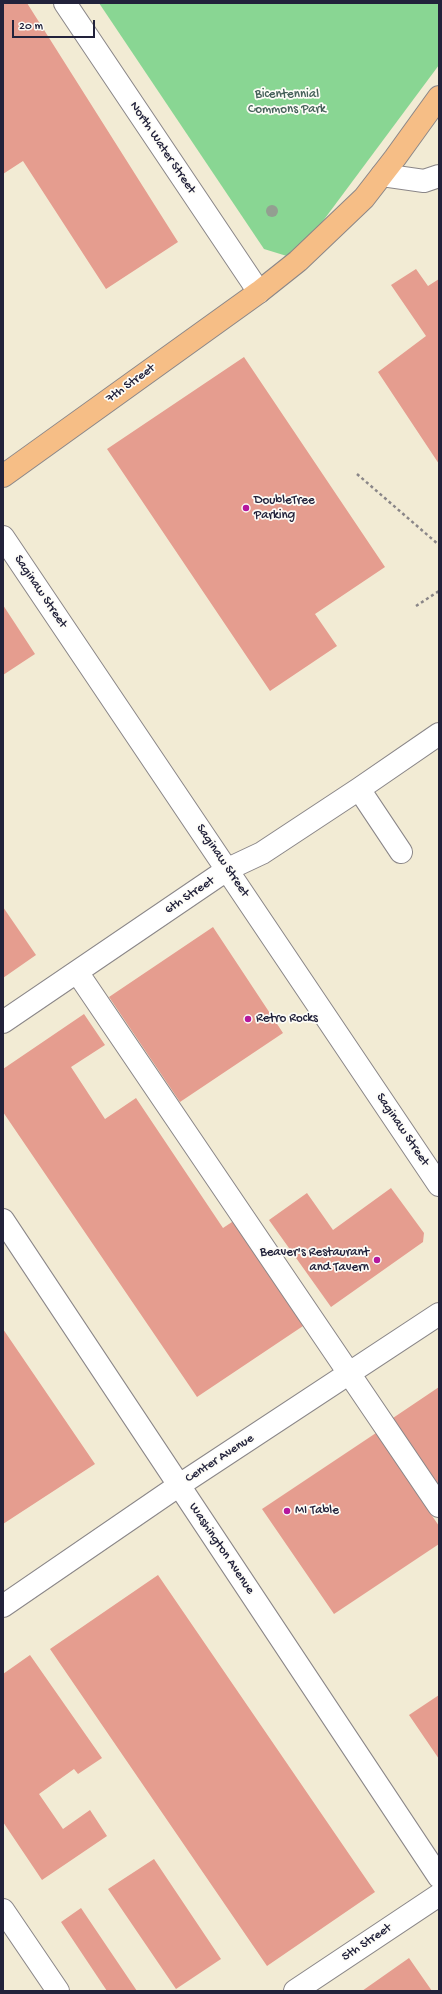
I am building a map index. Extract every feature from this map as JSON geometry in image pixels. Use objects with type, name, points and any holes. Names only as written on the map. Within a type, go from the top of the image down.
[{"type":"highway","name":"7th Street","points":[[3,476],[259,292],[326,236],[364,198],[439,97]]},
{"type":"street","name":"North Water Street","points":[[65,3],[259,292]]},
{"type":"street","points":[[382,175],[424,181],[439,176]]},
{"type":"street","name":"Saginaw Street","points":[[3,537],[228,869],[439,1185]]},
{"type":"street","name":"6th Street","points":[[3,1022],[228,869],[262,853],[360,789],[439,734]]},
{"type":"street","points":[[360,789],[401,852]]},
{"type":"street","points":[[76,972],[439,1506]]},
{"type":"street","name":"Washington Avenue","points":[[3,1220],[178,1486],[439,1877]]},
{"type":"street","name":"Center Avenue","points":[[3,1606],[178,1486],[439,1314]]},
{"type":"street","name":"5th Street","points":[[295,1991],[439,1895]]},
{"type":"street","points":[[3,1910],[58,1991]]},
{"type":"path","points":[[357,474],[439,545]]},
{"type":"path","points":[[416,606],[439,591]]},
{"type":"green space","name":"Bicentennial Commons Park","points":[[99,3],[439,3],[439,65],[317,229],[290,257],[264,249]]},
{"type":"building","points":[[3,3],[27,3],[178,242],[106,289],[23,161],[3,174]]},
{"type":"building","points":[[416,269],[428,286],[439,279],[439,464],[378,372],[426,336],[391,285]]},
{"type":"building","name":"DoubleTree Parking","points":[[244,357],[385,567],[315,614],[337,646],[270,691],[107,449]]},
{"type":"building","points":[[3,605],[35,654],[3,675]]},
{"type":"building","points":[[3,907],[36,955],[3,978]]},
{"type":"building","points":[[213,927],[283,1033],[180,1102],[109,997]]},
{"type":"building","points":[[84,1014],[105,1045],[71,1067],[105,1119],[136,1098],[223,1228],[241,1216],[312,1320],[197,1397],[3,1112],[3,1069]]},
{"type":"building","points":[[391,1188],[424,1233],[423,1242],[331,1307],[269,1220],[307,1193],[333,1230]]},
{"type":"building","points":[[3,1329],[95,1464],[3,1524]]},
{"type":"building","points":[[439,1387],[439,1495],[390,1420]]},
{"type":"building","points":[[376,1433],[439,1526],[439,1544],[334,1614],[262,1509]]},
{"type":"building","points":[[158,1575],[375,1892],[267,1966],[50,1649]]},
{"type":"building","points":[[30,1655],[102,1758],[78,1774],[74,1769],[39,1794],[63,1829],[90,1810],[107,1836],[42,1880],[3,1822],[3,1674]]},
{"type":"building","points":[[439,1695],[439,1759],[409,1715]]},
{"type":"building","points":[[154,1859],[221,1959],[176,1989],[108,1889]]},
{"type":"building","points":[[81,1908],[137,1991],[107,1991],[61,1922]]},
{"type":"building","points":[[409,1958],[432,1991],[362,1991]]},
{"type":"place","name":"DoubleTree Parking","points":[[246,508]]},
{"type":"place","name":"Retro Rocks","points":[[248,1019]]},
{"type":"place","name":"Beaver's Restaurant and Tavern","points":[[377,1260]]},
{"type":"place","name":"MI Table","points":[[287,1511]]}]
